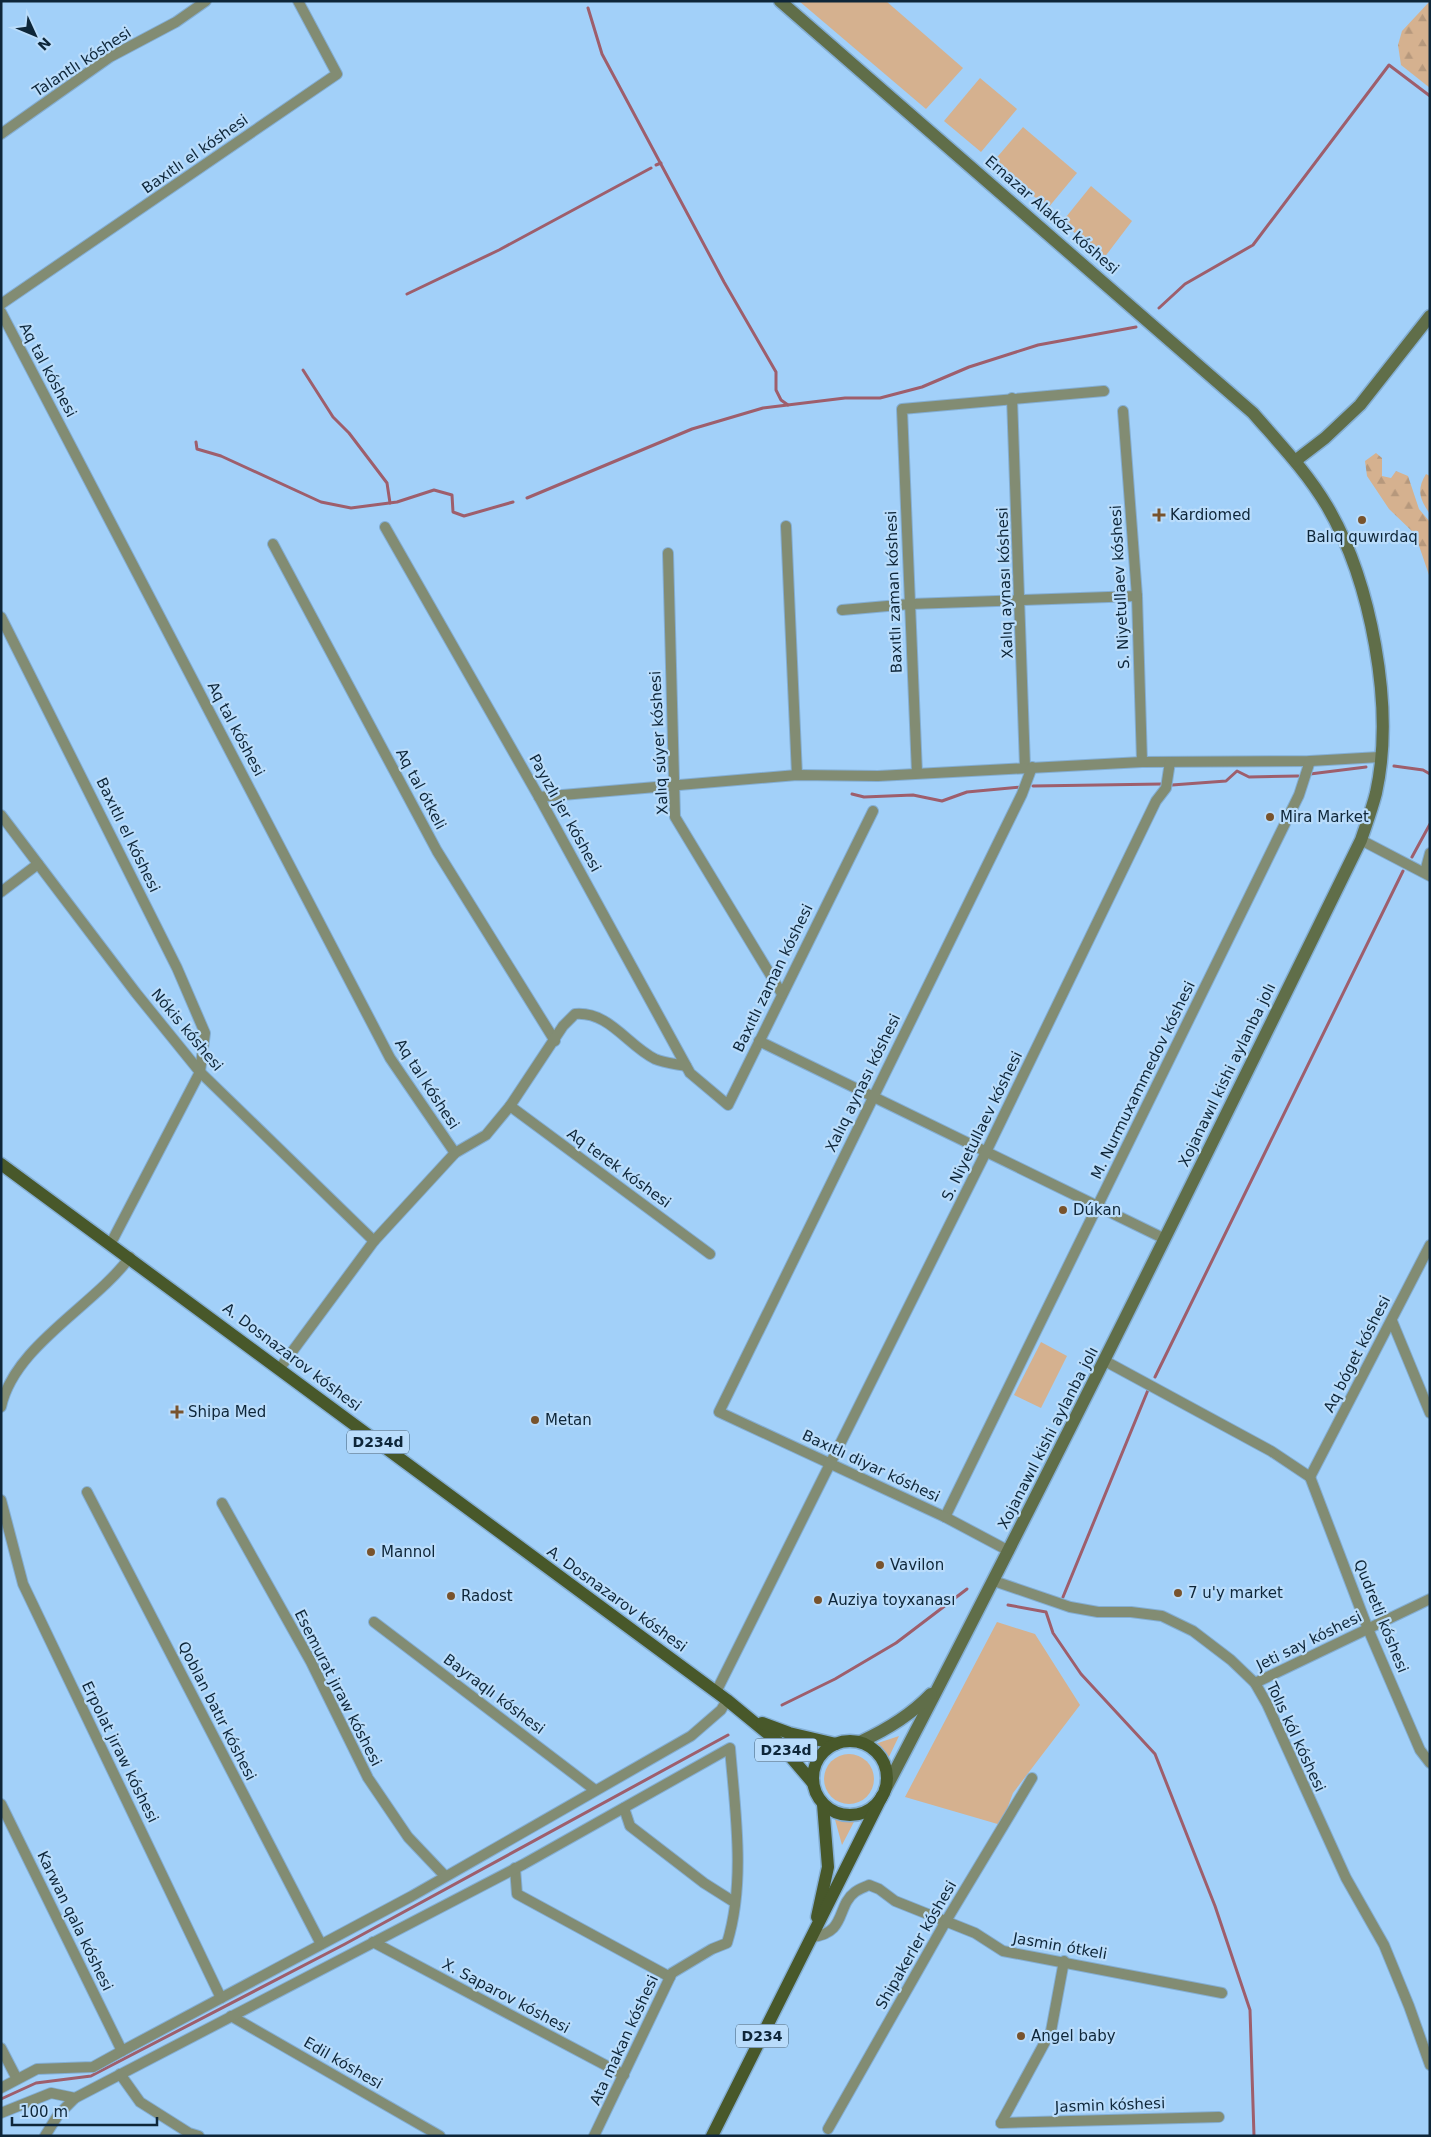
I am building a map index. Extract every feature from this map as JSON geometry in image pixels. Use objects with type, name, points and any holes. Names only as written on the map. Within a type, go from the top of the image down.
[{"type":"main road","name":"Ernazar Alakóz kóshesi","points":[[780,1],[1254,413],[1295,461]]},
{"type":"main road","points":[[1295,461],[1360,405],[1430,316]]},
{"type":"main road","name":"Xojanawıl kishi aylanba jolı","points":[[712,2136],[884,1793],[1105,1361],[1361,840],[1376,792],[1380,758],[1383,715],[1379,664],[1366,606],[1346,543],[1327,505],[1295,461]]},
{"type":"main road","name":"A. Dosnazarov kóshesi","points":[[1,1164],[130,1257],[755,1721]]},
{"type":"main road","name":"Xojanawıl kishi aylanba jolı","points":[[860,1742],[882,1732],[905,1716],[922,1703],[941,1683]]},
{"type":"main road","name":"D234d","points":[[755,1721],[788,1733],[836,1744]]},
{"type":"main road","name":"D234d","points":[[755,1721],[783,1748],[813,1783]]},
{"type":"main road","name":"D234","points":[[823,1804],[832,1811],[854,1815],[866,1812],[875,1805],[884,1793],[887,1778],[885,1766],[875,1752],[860,1742],[848,1741],[836,1744]]},
{"type":"main road","points":[[823,1804],[816,1794],[813,1783],[814,1771],[818,1760],[826,1750],[836,1744]]},
{"type":"main road","name":"Xojanawıl kishi aylanba jolı","points":[[812,1937],[828,1867],[823,1804]]},
{"type":"street","name":"Talantlı kóshesi","points":[[1,134],[110,57],[176,22],[206,1]]},
{"type":"street","name":"Baxıtlı el kóshesi","points":[[1,304],[337,74],[298,1]]},
{"type":"street","name":"Aq tal kóshesi","points":[[1,312],[390,1058],[454,1153]]},
{"type":"street","points":[[1012,398],[1104,391]]},
{"type":"street","name":"Baxıtlı zaman kóshesi","points":[[917,773],[902,409],[1012,398]]},
{"type":"street","name":"Xalıq aynası kóshesi","points":[[719,1412],[1022,794],[1029,767],[1012,398]]},
{"type":"street","name":"S. Niyetullaev kóshesi","points":[[1124,411],[1137,596],[1142,762]]},
{"type":"street","points":[[786,526],[798,775]]},
{"type":"street","name":"Payızlı jer kóshesi","points":[[385,527],[540,797],[690,1073],[728,1105]]},
{"type":"street","name":"Aq tal ótkeli","points":[[273,544],[437,852],[555,1041]]},
{"type":"street","name":"Xalıq súyer kóshesi","points":[[668,552],[675,816],[782,994]]},
{"type":"street","points":[[842,610],[910,604],[1137,596]]},
{"type":"street","name":"Baxıtlı el kóshesi","points":[[1,617],[177,968],[205,1033],[200,1072]]},
{"type":"street","points":[[540,797],[798,775],[878,776],[1142,762],[1310,761],[1380,758]]},
{"type":"street","name":"M. Nurmuxammedov kóshesi","points":[[945,1517],[1299,795],[1310,761]]},
{"type":"street","name":"S. Niyetullaev kóshesi","points":[[716,1692],[832,1464],[1156,801],[1166,788],[1170,762]]},
{"type":"street","name":"Baxıtlı zaman kóshesi","points":[[728,1105],[873,811]]},
{"type":"street","name":"Nókis kóshesi","points":[[1,815],[136,993],[200,1072],[374,1241]]},
{"type":"street","points":[[1361,840],[1427,874],[1430,853]]},
{"type":"street","points":[[1,892],[38,864]]},
{"type":"street","points":[[280,1368],[374,1241],[454,1153],[486,1135],[510,1106],[564,1026],[575,1014],[588,1013],[606,1020],[628,1041],[656,1060],[686,1066]]},
{"type":"street","points":[[759,1041],[1165,1239]]},
{"type":"street","points":[[111,1243],[200,1072]]},
{"type":"street","name":"Aq terek kóshesi","points":[[510,1106],[710,1254]]},
{"type":"street","name":"Aq bóget kóshesi","points":[[1310,1477],[1430,1245]]},
{"type":"street","points":[[1,1407],[6,1377],[118,1274],[130,1257]]},
{"type":"street","points":[[1392,1321],[1430,1413]]},
{"type":"street","points":[[1105,1361],[1271,1451],[1310,1477]]},
{"type":"street","name":"Baxıtlı diyar kóshesi","points":[[719,1412],[945,1517],[1009,1551]]},
{"type":"street","name":"Qudretli kóshesi","points":[[1310,1477],[1368,1629],[1420,1750],[1430,1763]]},
{"type":"street","name":"Qoblan batır kóshesi","points":[[87,1492],[321,1944]]},
{"type":"street","name":"Erpolat jıraw kóshesi","points":[[1,1500],[3,1516],[23,1584],[222,1998]]},
{"type":"street","name":"Esemurat jıraw kóshesi","points":[[222,1503],[311,1662],[368,1778],[408,1837],[445,1876]]},
{"type":"street","name":"Tolıs kól kóshesi","points":[[994,1581],[1070,1607],[1098,1612],[1131,1612],[1162,1616],[1193,1631],[1255,1683],[1267,1704],[1346,1878],[1384,1945],[1409,2006],[1430,2065]]},
{"type":"street","name":"Jeti say kóshesi","points":[[1255,1683],[1430,1599]]},
{"type":"street","name":"Bayraqlı kóshesi","points":[[374,1622],[596,1790]]},
{"type":"street","points":[[1,2088],[37,2069],[93,2067],[122,2052],[445,1876],[691,1736],[721,1710],[727,1700]]},
{"type":"street","name":"Ata makan kóshesi","points":[[594,2136],[672,1973],[727,1942],[732,1927],[738,1851],[730,1748],[624,1808]]},
{"type":"street","name":"Shipakerler kóshesi","points":[[828,2130],[946,1922],[1032,1778]]},
{"type":"street","name":"Karwan qala kóshesi","points":[[1,1804],[122,2052]]},
{"type":"street","points":[[45,2136],[58,2115],[74,2098],[515,1868],[624,1808],[630,1826],[704,1883],[734,1902]]},
{"type":"street","points":[[515,1868],[517,1894],[670,1977]]},
{"type":"street","name":"Jasmin ótkeli","points":[[812,1937],[825,1936],[833,1929],[854,1892],[869,1885],[879,1889],[895,1901],[975,1933],[1003,1951],[1064,1961],[1222,1994]]},
{"type":"street","name":"X. Saparov kóshesi","points":[[373,1942],[624,2075]]},
{"type":"street","name":"Jasmin kóshesi","points":[[1064,1961],[1051,2031],[1001,2123],[1219,2117]]},
{"type":"street","name":"Edil kóshesi","points":[[231,2016],[440,2136]]},
{"type":"street","points":[[1,2048],[17,2080]]},
{"type":"street","points":[[120,2074],[140,2102],[189,2134],[199,2136]]},
{"type":"street","points":[[1,2112],[51,2093],[74,2098]]},
{"type":"green space","points":[[799,1],[886,1],[963,68],[926,109]]},
{"type":"green space","points":[[1430,1],[1430,88],[1401,65],[1398,45],[1402,31]]},
{"type":"green space","points":[[980,78],[1017,109],[981,152],[944,121]]},
{"type":"green space","points":[[1023,127],[1077,173],[1048,208],[993,162]]},
{"type":"green space","points":[[1091,186],[1132,221],[1104,258],[1062,222]]},
{"type":"green space","points":[[1376,453],[1382,458],[1382,476],[1391,478],[1396,471],[1408,476],[1419,509],[1430,522],[1430,578],[1415,534],[1389,509],[1367,476],[1365,461]]},
{"type":"green space","points":[[1426,474],[1430,476],[1430,514],[1420,495],[1421,485]]},
{"type":"green space","points":[[1041,1342],[1067,1356],[1041,1408],[1014,1395]]},
{"type":"green space","points":[[997,1622],[1035,1634],[1080,1705],[1013,1793],[1001,1825],[905,1797]]},
{"type":"green space","points":[[899,1736],[887,1761],[883,1751],[875,1744]]},
{"type":"green space","points":[[844,1754],[854,1754],[867,1761],[874,1774],[874,1784],[867,1797],[854,1804],[844,1804],[835,1800],[828,1793],[824,1784],[824,1774],[828,1765],[835,1758]]},
{"type":"green space","points":[[834,1816],[845,1819],[857,1816],[842,1845]]},
{"type":"waterway","points":[[588,8],[602,54],[724,282],[776,372],[776,390],[781,400],[788,405]]},
{"type":"waterway","points":[[1159,308],[1185,284],[1253,245],[1389,65],[1430,96]]},
{"type":"waterway","points":[[656,165],[661,163]]},
{"type":"waterway","points":[[407,294],[499,250],[651,168]]},
{"type":"waterway","points":[[527,498],[692,429],[763,408],[845,398],[880,398],[922,387],[969,367],[1038,345],[1136,327]]},
{"type":"waterway","points":[[303,370],[333,417],[349,433],[387,483],[390,503]]},
{"type":"waterway","points":[[196,442],[197,449],[221,456],[321,502],[351,508],[397,502],[434,490],[452,495],[453,512],[464,516],[513,502]]},
{"type":"waterway","points":[[1394,766],[1423,770],[1430,774]]},
{"type":"waterway","points":[[1310,774],[1366,767]]},
{"type":"waterway","points":[[1172,785],[1226,781],[1237,771],[1249,777],[1298,776]]},
{"type":"waterway","points":[[1033,786],[1162,784]]},
{"type":"waterway","points":[[852,794],[864,797],[913,795],[942,801],[967,792],[1022,787]]},
{"type":"waterway","points":[[1412,857],[1430,824]]},
{"type":"waterway","points":[[1155,1377],[1403,871]]},
{"type":"waterway","points":[[1063,1597],[1148,1390]]},
{"type":"waterway","points":[[782,1705],[835,1679],[896,1643],[967,1589]]},
{"type":"waterway","points":[[1008,1605],[1046,1612],[1053,1633],[1081,1674],[1155,1754],[1215,1906],[1250,2010],[1254,2136]]},
{"type":"waterway","points":[[1,2099],[36,2083],[91,2076],[345,1944],[728,1735]]},
{"type":"place","name":"Kardiomed","points":[[1159,515]]},
{"type":"place","name":"Balıq quwırdaq","points":[[1362,520]]},
{"type":"place","name":"Mira Market","points":[[1270,817]]},
{"type":"place","name":"Dúkan","points":[[1063,1210]]},
{"type":"place","name":"Shipa Med","points":[[177,1412]]},
{"type":"place","name":"Metan","points":[[535,1420]]},
{"type":"place","name":"Mannol","points":[[371,1552]]},
{"type":"place","name":"Vavilon","points":[[880,1565]]},
{"type":"place","name":"7 u'y market","points":[[1178,1593]]},
{"type":"place","name":"Radost","points":[[451,1596]]},
{"type":"place","name":"Auziya toyxanası","points":[[818,1600]]},
{"type":"place","name":"Angel baby","points":[[1021,2036]]}]
